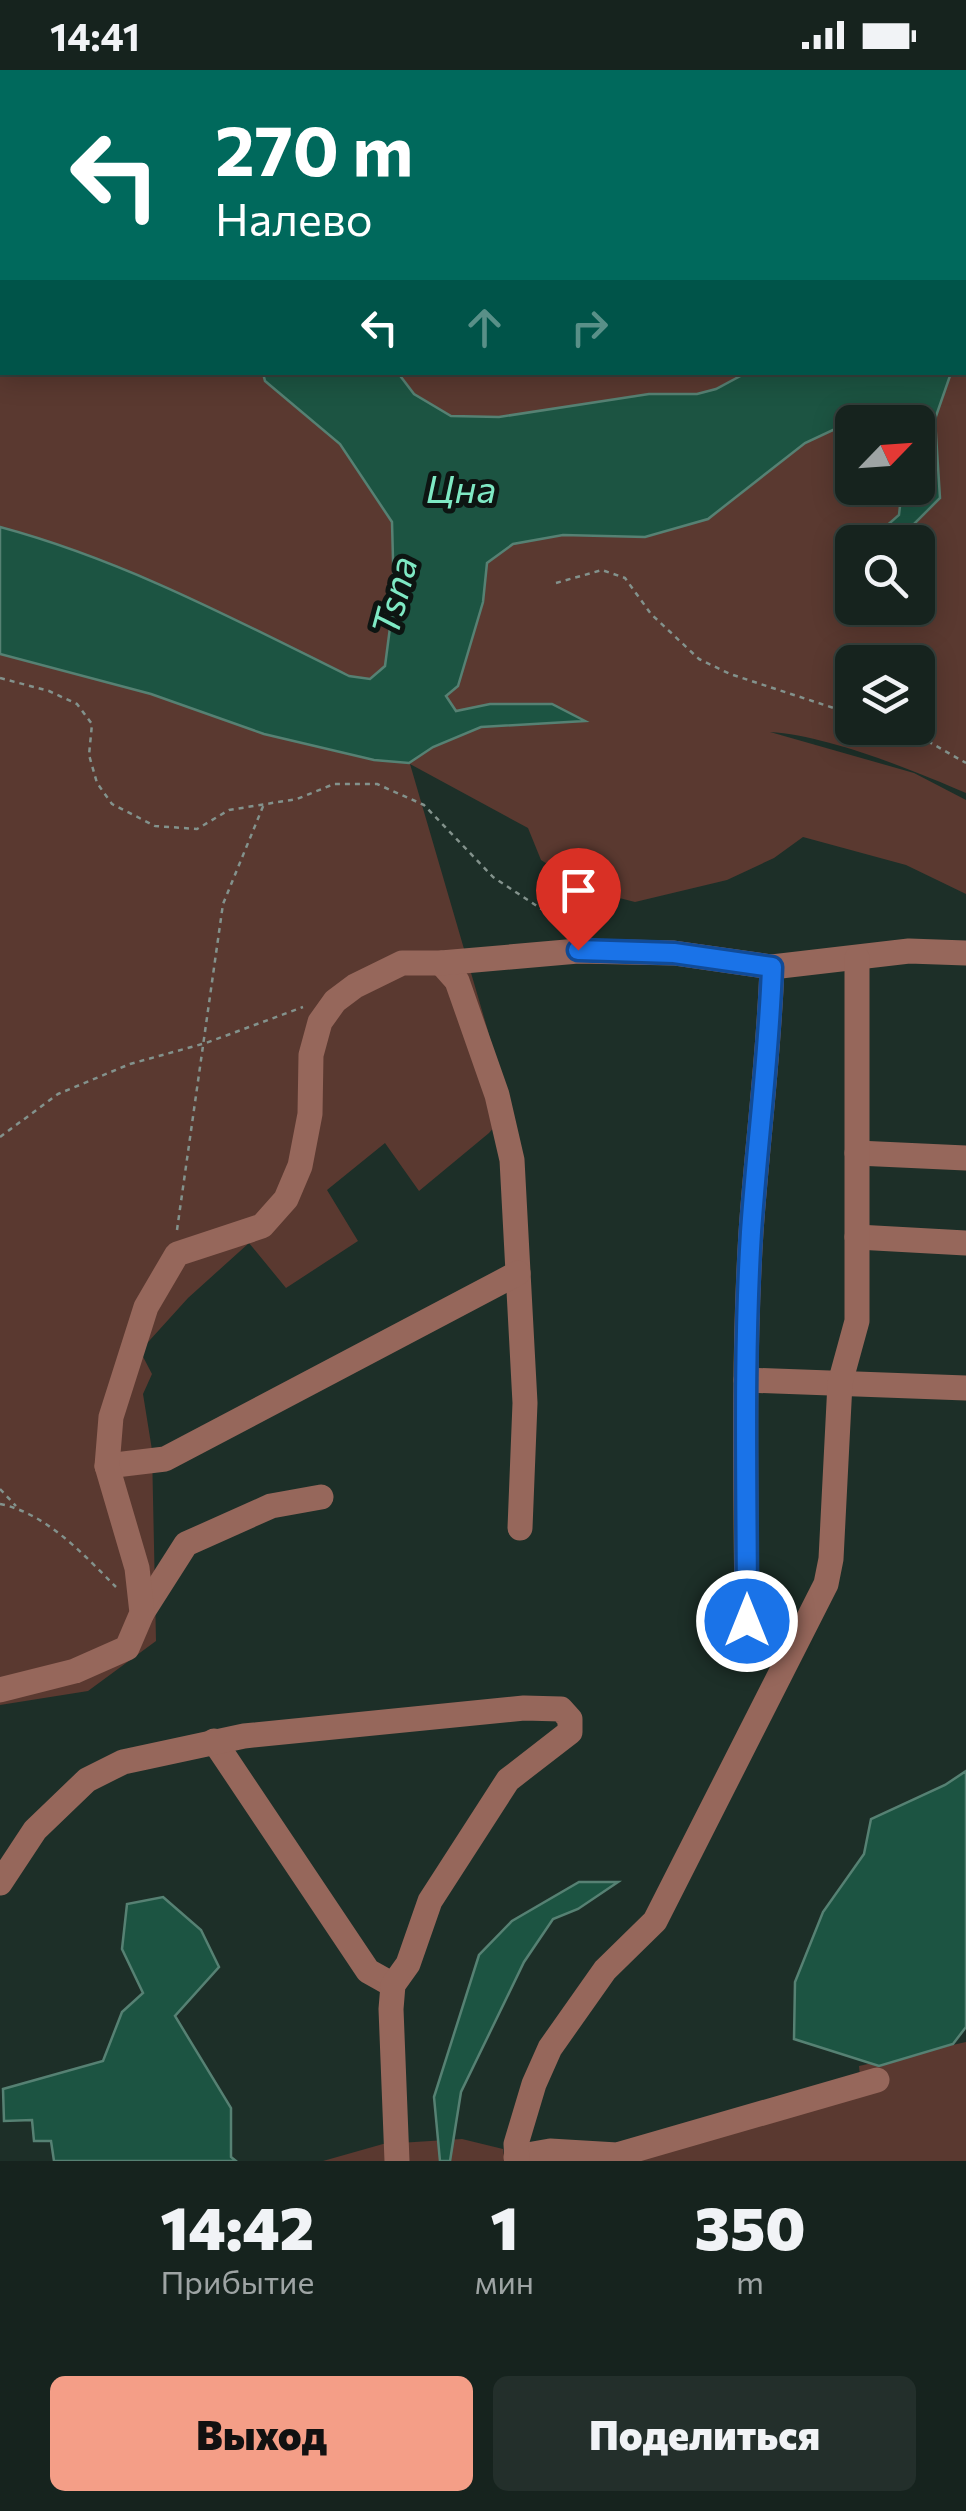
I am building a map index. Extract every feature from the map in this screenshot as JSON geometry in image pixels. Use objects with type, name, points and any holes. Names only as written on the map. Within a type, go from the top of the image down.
[{"type":"lane","points":[[142,1613],[136,1568],[107,1466],[111,1416],[146,1308],[176,1254],[262,1226],[286,1199],[300,1166],[306,1132],[311,1056],[320,1022],[336,1001],[355,986],[402,962],[441,963],[578,950],[674,953],[772,967],[909,950],[966,953]]},
{"type":"lane","points":[[857,958],[857,1321],[840,1384],[832,1559],[826,1584],[655,1921],[605,1970],[550,2048],[534,2084],[516,2144],[516,2159],[550,2152],[617,2156],[877,2080]]},
{"type":"lane","points":[[441,963],[457,980],[497,1095],[512,1160],[525,1403],[520,1528]]},
{"type":"lane","points":[[747,1621],[746,1380],[751,1232],[770,1041],[772,967]]},
{"type":"lane","points":[[857,1153],[966,1158]]},
{"type":"lane","points":[[857,1237],[966,1242]]},
{"type":"lane","points":[[107,1466],[165,1459],[518,1272]]},
{"type":"lane","points":[[746,1380],[966,1388]]},
{"type":"lane","points":[[0,1690],[75,1672],[128,1648],[142,1613],[186,1544],[270,1506],[321,1497]]},
{"type":"lane","points":[[0,1884],[35,1830],[87,1780],[123,1762],[214,1741],[524,1708],[554,1706],[566,1713],[570,1732],[508,1780],[430,1901],[408,1964],[393,1985],[396,2161]]},
{"type":"lane","points":[[214,1741],[368,1972],[393,1985]]},
{"type":"path","points":[[556,582],[602,570],[625,578],[651,614],[699,660],[835,708]]},
{"type":"path","points":[[0,678],[49,691],[78,704],[92,724],[89,754],[97,783],[112,804],[155,826],[197,829],[229,810],[297,799],[334,784],[377,784],[424,805],[493,877],[555,918],[585,932]]},
{"type":"path","points":[[934,745],[966,764]]},
{"type":"path","points":[[176,1254],[188,1135],[223,904],[264,802]]},
{"type":"path","points":[[0,1137],[58,1094],[130,1064],[202,1044],[301,1008]]},
{"type":"path","points":[[0,1489],[17,1507],[50,1527],[116,1587]]},
{"type":"path","points":[[0,1504],[17,1507]]},
{"type":"shaded area","points":[[0,375],[264,375],[265,381],[340,444],[392,522],[394,597],[385,666],[370,679],[349,676],[135,574],[0,527]]},
{"type":"shaded area","points":[[400,375],[742,375],[697,394],[649,394],[499,417],[452,416],[414,394]]},
{"type":"shaded area","points":[[950,375],[966,375],[966,793],[895,764],[836,745],[935,745],[935,645],[835,645],[835,745],[770,732],[914,773],[966,800],[966,894],[906,865],[803,837],[774,858],[727,880],[635,902],[588,890],[541,860],[528,828],[410,764],[488,1031],[508,1117],[419,1191],[385,1143],[327,1190],[358,1241],[286,1288],[249,1243],[188,1298],[140,1351],[152,1374],[143,1394],[152,1450],[156,1641],[88,1691],[0,1705],[0,654],[151,694],[264,734],[374,760],[409,763],[433,747],[481,727],[583,721],[490,704],[456,711],[446,695],[458,686],[483,602],[487,563],[513,544],[563,535],[645,537],[708,519],[805,443],[835,429],[835,505],[900,505],[899,515],[888,525],[835,525],[835,625],[935,625],[935,525],[913,525],[940,498],[935,419]]},
{"type":"shaded area","points":[[966,2042],[966,2161],[549,2161],[860,2077],[859,2066]]},
{"type":"shaded area","points":[[462,2139],[503,2149],[505,2161],[323,2161],[383,2144]]},
{"type":"water","name":"Цна","points":[[264,375],[400,375],[414,394],[451,416],[499,417],[649,394],[697,394],[742,375],[950,375],[935,419],[935,405],[835,405],[835,429],[805,443],[708,519],[645,537],[563,535],[513,544],[487,563],[483,602],[458,686],[446,696],[456,711],[490,704],[552,704],[585,721],[481,727],[433,747],[409,763],[374,760],[264,734],[151,694],[0,654],[0,527],[135,574],[349,676],[370,679],[385,666],[394,597],[392,522],[340,444],[265,381]]},
{"type":"water","name":"Цна","points":[[935,419],[940,498],[935,503]]},
{"type":"water","name":"Цна","points":[[900,505],[933,505],[913,525],[888,525],[899,515]]},
{"type":"water","points":[[966,1771],[966,2027],[953,2044],[879,2066],[794,2039],[795,1982],[823,1912],[864,1854],[871,1819],[945,1785]]},
{"type":"water","points":[[579,1882],[618,1882],[578,1909],[553,1919],[524,1962],[461,2092],[450,2161],[440,2161],[434,2097],[479,1955],[512,1921]]},
{"type":"water","points":[[163,1897],[201,1930],[219,1967],[175,2016],[231,2108],[231,2157],[236,2161],[54,2161],[51,2141],[34,2141],[32,2120],[4,2121],[3,2089],[103,2061],[122,2012],[143,1993],[122,1949],[127,1904]]},
{"type":"route","points":[[578,950],[674,953],[772,967],[770,1041],[751,1232],[746,1380],[747,1621]]},
{"type":"water label","name":"Tsna","points":[[395,596]]}]
